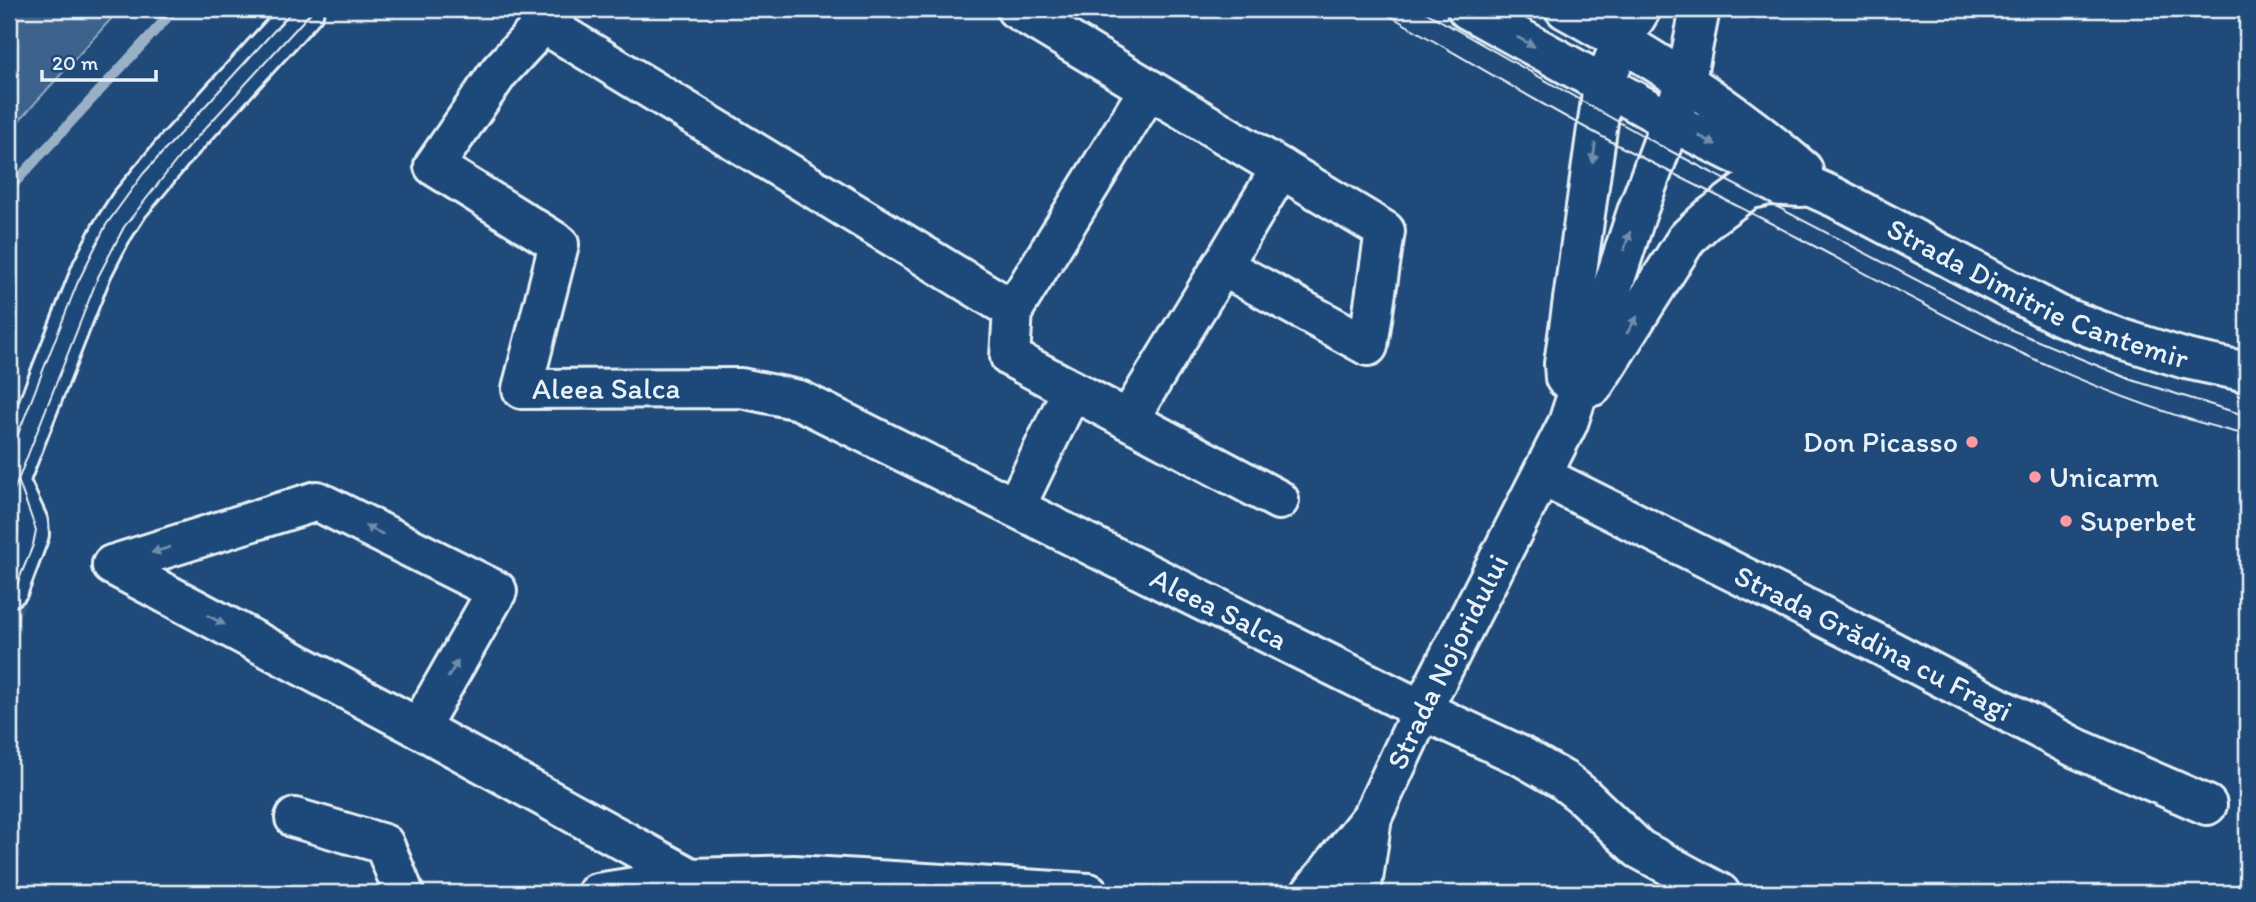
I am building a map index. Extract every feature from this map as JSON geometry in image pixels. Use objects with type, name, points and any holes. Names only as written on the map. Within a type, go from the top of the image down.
[{"type":"street","points":[[9,587],[29,534],[28,523],[10,484],[10,478],[92,270],[129,205],[174,151],[304,9]]},
{"type":"street","points":[[1016,9],[1385,231],[1368,346],[1222,266]]},
{"type":"street","name":"Strada Dimitrie Cantemir","points":[[1467,9],[1670,121],[1834,197],[2060,316],[2186,359],[2247,372]]},
{"type":"street","name":"Strada Dimitrie Cantemir","points":[[1565,9],[1632,25],[1686,80],[1744,120],[1834,197]]},
{"type":"street","name":"Strada Nojoridului","points":[[1310,893],[1373,815],[1422,710],[1568,423],[1628,237],[1686,80],[1700,9]]},
{"type":"street","name":"Aleea Salca","points":[[1013,310],[551,16],[499,72],[434,166],[559,244],[522,389],[741,388],[799,400],[1422,710],[1521,756],[1563,780],[1639,849],[1720,893]]},
{"type":"street","points":[[1568,423],[1564,364],[1603,86],[1632,25]]},
{"type":"street","points":[[1149,89],[1013,310],[1010,357],[1279,500]]},
{"type":"street","points":[[1128,420],[1281,168]]},
{"type":"street","points":[[1568,423],[1687,238],[1709,218],[1747,190],[1769,185],[1798,187],[1834,197]]},
{"type":"street","points":[[1016,506],[1072,390]]},
{"type":"street","name":"Strada Grădina cu Fragi","points":[[1542,476],[1880,645],[2076,748],[2207,805]]},
{"type":"street","points":[[419,728],[498,590],[317,501],[112,565],[419,728],[691,878]]},
{"type":"street","points":[[1361,893],[1373,815]]},
{"type":"street","points":[[295,818],[384,844],[404,893]]},
{"type":"street","points":[[597,893],[691,878],[794,875],[1089,893]]},
{"type":"street","name":"Strada Nojoridului","points":[[1310,893],[1334,893]]},
{"type":"shaded area","points":[[9,9],[120,9],[9,132]]},
{"type":"shaded area","points":[[9,565],[39,572],[9,642]]},
{"type":"waterway","points":[[9,189],[175,9]]},
{"type":"tram line","points":[[9,457],[77,284],[106,225],[143,174],[294,9]]},
{"type":"tram line","points":[[9,503],[98,277],[124,227],[180,156],[314,9]]},
{"type":"tram line","points":[[1378,9],[1624,148],[2016,351],[2129,399],[2247,435]]},
{"type":"tram line","points":[[1420,9],[1661,146],[2014,331],[2132,380],[2247,416]]},
{"type":"tram line","points":[[9,604],[33,545],[36,530],[18,480]]},
{"type":"tram line","points":[[9,498],[18,523],[9,562]]},
{"type":"place","name":"Don Picasso","points":[[1972,442]]},
{"type":"place","name":"Unicarm","points":[[2035,477]]},
{"type":"place","name":"Superbet","points":[[2066,521]]}]
